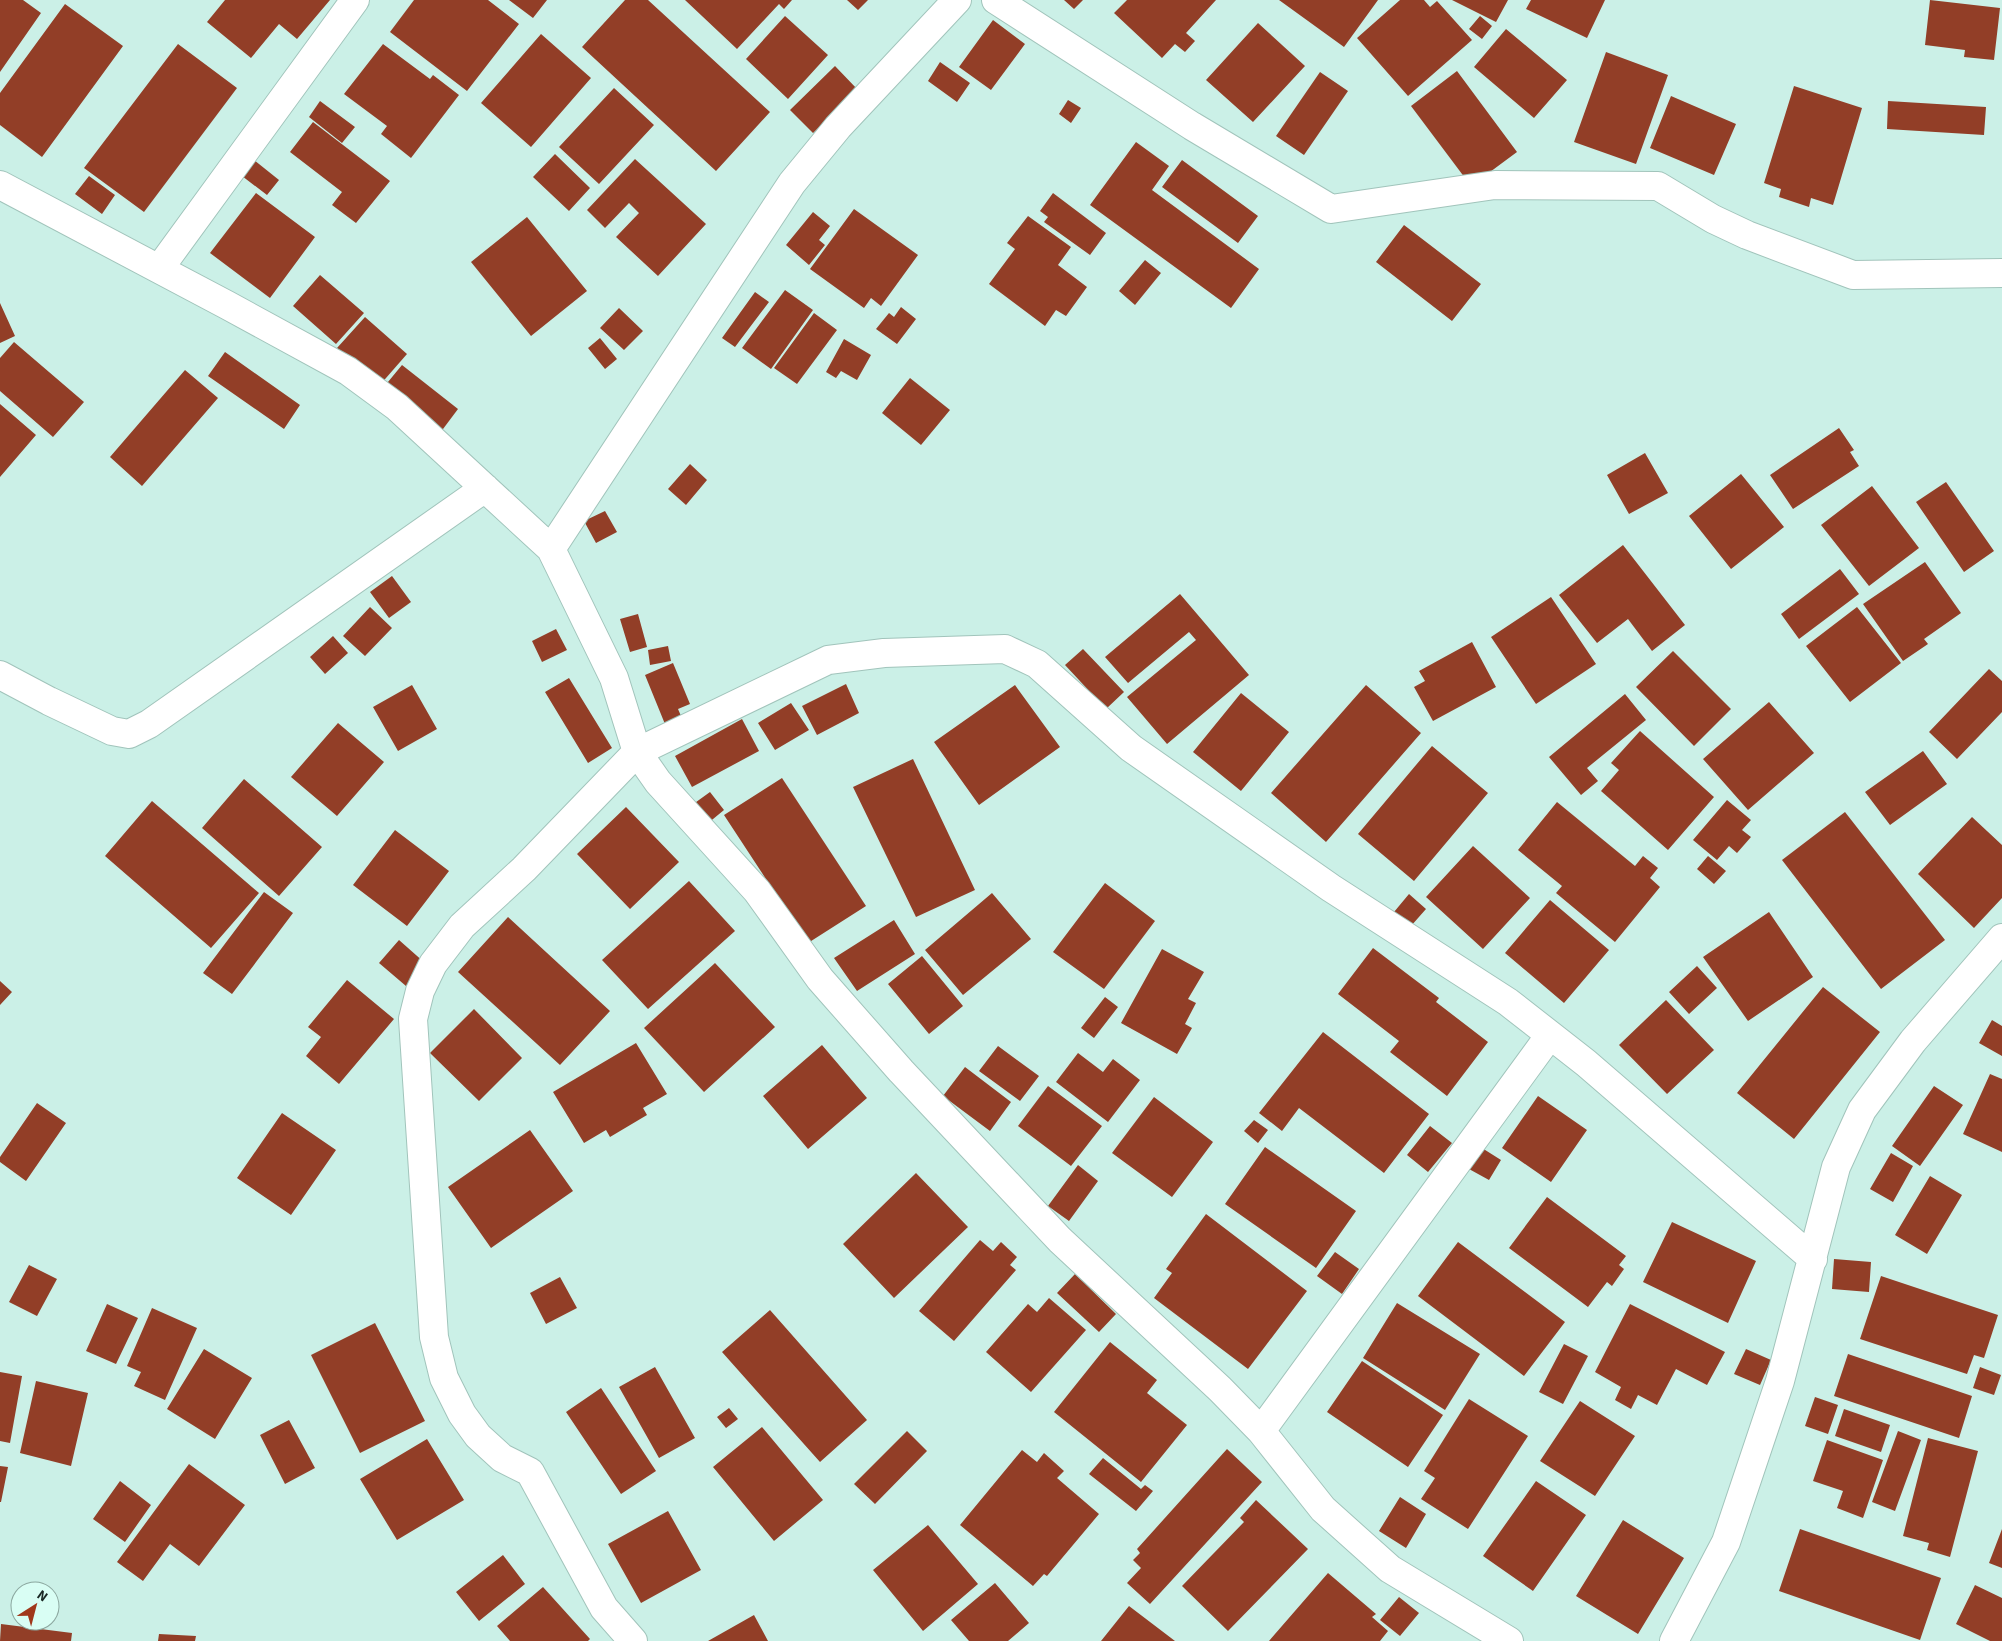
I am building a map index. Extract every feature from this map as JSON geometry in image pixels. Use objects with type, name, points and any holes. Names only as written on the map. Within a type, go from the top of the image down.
[{"type":"street","points":[[160,269],[355,0]]},
{"type":"street","points":[[551,549],[792,184],[838,127],[956,0]]},
{"type":"street","points":[[996,0],[1192,126],[1331,209],[1495,185],[1658,186],[1713,219],[1747,235],[1853,275],[2002,274]]},
{"type":"street","points":[[0,185],[348,371],[397,407],[551,549],[614,678],[637,752],[658,782],[757,892],[820,978],[901,1071],[1060,1240],[1220,1389],[1262,1431],[1323,1509],[1390,1569],[1509,1641]]},
{"type":"street","points":[[0,675],[112,731],[129,734],[149,724],[485,488]]},
{"type":"street","points":[[633,1641],[604,1608],[530,1472],[502,1458],[478,1436],[462,1414],[444,1378],[434,1337],[413,1019],[420,991],[433,964],[462,926],[524,869],[637,752],[828,660],[884,653],[1005,649],[1037,664],[1131,748],[1331,888],[1508,1002],[1586,1063],[1813,1259]]},
{"type":"street","points":[[1674,1641],[1726,1542],[1780,1381],[1836,1167],[1862,1110],[1914,1041],[2002,938]]},
{"type":"street","points":[[1262,1431],[1550,1035]]},
{"type":"building","points":[[0,0],[23,0],[41,13],[0,72]]},
{"type":"building","points":[[225,0],[330,0],[297,39],[279,24],[251,58],[207,22]]},
{"type":"building","points":[[414,0],[488,0],[519,24],[467,91],[390,32]]},
{"type":"building","points":[[509,0],[547,0],[533,18]]},
{"type":"building","points":[[625,0],[648,0],[770,112],[716,171],[582,47]]},
{"type":"building","points":[[685,0],[792,0],[784,9],[779,4],[737,49]]},
{"type":"building","points":[[847,0],[868,0],[858,10]]},
{"type":"building","points":[[1064,0],[1083,0],[1074,9]]},
{"type":"building","points":[[1127,0],[1216,0],[1186,33],[1195,41],[1185,52],[1175,44],[1162,58],[1114,13]]},
{"type":"building","points":[[1279,0],[1378,0],[1344,47]]},
{"type":"building","points":[[1400,0],[1424,0],[1430,7],[1437,1],[1472,40],[1408,96],[1357,38]]},
{"type":"building","points":[[1452,0],[1508,0],[1496,22]]},
{"type":"building","points":[[1531,0],[1605,0],[1587,38],[1526,9]]},
{"type":"building","points":[[1930,0],[2000,8],[1994,60],[1964,57],[1965,50],[1925,45]]},
{"type":"building","points":[[65,4],[123,46],[42,157],[0,125],[0,93]]},
{"type":"building","points":[[785,16],[828,55],[788,99],[746,59]]},
{"type":"building","points":[[1480,16],[1492,26],[1482,39],[1469,29]]},
{"type":"building","points":[[993,20],[1025,44],[991,90],[959,67]]},
{"type":"building","points":[[1258,23],[1305,66],[1253,122],[1206,80]]},
{"type":"building","points":[[1506,29],[1567,80],[1534,118],[1474,67]]},
{"type":"building","points":[[541,34],[591,78],[531,147],[481,103]]},
{"type":"building","points":[[178,44],[237,88],[144,212],[84,168]]},
{"type":"building","points":[[383,44],[430,79],[433,75],[459,95],[411,158],[381,134],[387,126],[344,94]]},
{"type":"building","points":[[1606,52],[1668,75],[1636,164],[1574,142]]},
{"type":"building","points":[[940,62],[970,83],[957,102],[928,81]]},
{"type":"building","points":[[835,66],[858,90],[813,133],[790,110]]},
{"type":"building","points":[[1457,71],[1517,152],[1471,186],[1411,106]]},
{"type":"building","points":[[1320,72],[1348,91],[1304,155],[1276,136]]},
{"type":"building","points":[[1794,86],[1862,108],[1833,205],[1811,198],[1809,207],[1779,197],[1781,189],[1764,183]]},
{"type":"building","points":[[614,88],[654,125],[599,184],[559,147]]},
{"type":"building","points":[[1671,96],[1736,124],[1714,175],[1650,148]]},
{"type":"building","points":[[1068,100],[1081,108],[1071,123],[1059,114]]},
{"type":"building","points":[[320,101],[355,127],[342,143],[309,117]]},
{"type":"building","points":[[1888,101],[1986,107],[1984,135],[1887,129]]},
{"type":"building","points":[[313,122],[390,181],[356,223],[332,205],[342,192],[290,152]]},
{"type":"building","points":[[1136,142],[1169,166],[1152,190],[1259,269],[1231,308],[1090,205]]},
{"type":"building","points":[[555,154],[590,188],[569,211],[533,177]]},
{"type":"building","points":[[635,159],[706,224],[658,276],[616,237],[639,213],[629,203],[605,228],[587,210]]},
{"type":"building","points":[[254,160],[279,180],[267,195],[242,176]]},
{"type":"building","points":[[1182,160],[1258,216],[1238,243],[1162,187]]},
{"type":"building","points":[[89,176],[115,195],[102,214],[75,194]]},
{"type":"building","points":[[256,193],[315,237],[270,298],[210,253]]},
{"type":"building","points":[[1053,193],[1106,233],[1090,255],[1044,222],[1048,217],[1040,211]]},
{"type":"building","points":[[854,209],[918,255],[881,306],[871,298],[864,308],[810,269]]},
{"type":"building","points":[[813,212],[830,226],[819,240],[825,245],[809,265],[786,245]]},
{"type":"building","points":[[1028,216],[1071,247],[1058,265],[1087,287],[1066,316],[1056,310],[1045,326],[989,284],[1015,249],[1007,243]]},
{"type":"building","points":[[527,217],[587,291],[531,336],[471,262]]},
{"type":"building","points":[[1404,225],[1481,284],[1452,321],[1376,262]]},
{"type":"building","points":[[1145,260],[1161,273],[1135,305],[1119,291]]},
{"type":"building","points":[[320,275],[364,313],[336,344],[293,306]]},
{"type":"building","points":[[785,290],[813,310],[771,369],[742,348]]},
{"type":"building","points":[[755,292],[769,302],[735,347],[722,338]]},
{"type":"building","points":[[0,303],[15,336],[0,343]]},
{"type":"building","points":[[901,307],[916,319],[897,344],[876,329],[889,313],[894,317]]},
{"type":"building","points":[[619,308],[643,331],[624,350],[600,328]]},
{"type":"building","points":[[814,313],[837,330],[797,384],[774,368]]},
{"type":"building","points":[[365,317],[407,354],[379,386],[337,348]]},
{"type":"building","points":[[600,338],[617,359],[605,369],[588,348]]},
{"type":"building","points":[[844,339],[871,355],[857,380],[841,371],[836,378],[826,372]]},
{"type":"building","points":[[14,342],[84,402],[53,437],[0,391],[0,358]]},
{"type":"building","points":[[225,352],[300,405],[284,429],[208,376]]},
{"type":"building","points":[[402,365],[458,409],[440,433],[383,388]]},
{"type":"building","points":[[185,370],[218,398],[142,486],[110,457]]},
{"type":"building","points":[[910,378],[950,410],[921,445],[882,413]]},
{"type":"building","points":[[0,404],[36,435],[0,477]]},
{"type":"building","points":[[1839,428],[1854,450],[1850,452],[1859,466],[1793,509],[1770,475]]},
{"type":"building","points":[[1645,453],[1668,493],[1629,514],[1607,475]]},
{"type":"building","points":[[690,464],[707,480],[686,505],[668,489]]},
{"type":"building","points":[[1741,474],[1784,527],[1731,569],[1689,516]]},
{"type":"building","points":[[1946,482],[1994,551],[1964,572],[1916,502]]},
{"type":"building","points":[[1872,486],[1919,548],[1869,586],[1821,525]]},
{"type":"building","points":[[605,511],[617,532],[596,543],[584,521]]},
{"type":"building","points":[[1623,545],[1685,625],[1652,651],[1628,619],[1597,643],[1559,595]]},
{"type":"building","points":[[1925,562],[1961,613],[1924,639],[1928,644],[1903,661],[1863,604]]},
{"type":"building","points":[[1840,569],[1859,594],[1799,639],[1781,614]]},
{"type":"building","points":[[392,576],[411,602],[389,618],[370,592]]},
{"type":"building","points":[[1180,594],[1249,675],[1167,744],[1127,697],[1196,640],[1189,632],[1128,683],[1105,657]]},
{"type":"building","points":[[1551,597],[1596,664],[1536,704],[1491,637]]},
{"type":"building","points":[[370,607],[392,628],[365,656],[343,636]]},
{"type":"building","points":[[1857,607],[1901,663],[1850,702],[1806,646]]},
{"type":"building","points":[[638,614],[647,647],[630,652],[620,619]]},
{"type":"building","points":[[556,629],[567,650],[542,662],[532,641]]},
{"type":"building","points":[[333,636],[348,653],[325,674],[310,657]]},
{"type":"building","points":[[1472,642],[1496,687],[1433,721],[1414,687],[1425,681],[1419,671]]},
{"type":"building","points":[[668,646],[671,661],[650,665],[648,650]]},
{"type":"building","points":[[1083,649],[1124,692],[1106,709],[1065,665]]},
{"type":"building","points":[[1673,651],[1731,709],[1694,746],[1636,687]]},
{"type":"building","points":[[673,663],[690,704],[678,709],[684,723],[667,729],[645,675]]},
{"type":"building","points":[[1989,669],[2002,681],[2002,712],[1957,759],[1929,732]]},
{"type":"building","points":[[569,678],[612,748],[588,763],[545,692]]},
{"type":"building","points":[[846,684],[859,713],[817,735],[802,706]]},
{"type":"building","points":[[412,685],[437,729],[398,751],[373,707]]},
{"type":"building","points":[[1015,685],[1060,747],[979,805],[934,742]]},
{"type":"building","points":[[1366,685],[1421,733],[1326,842],[1271,793]]},
{"type":"building","points":[[1241,693],[1289,732],[1241,791],[1193,752]]},
{"type":"building","points":[[1625,694],[1646,720],[1587,768],[1598,781],[1581,795],[1549,757]]},
{"type":"building","points":[[1769,702],[1814,753],[1748,810],[1703,759]]},
{"type":"building","points":[[791,703],[809,730],[775,750],[758,723]]},
{"type":"building","points":[[742,719],[759,751],[692,787],[675,756]]},
{"type":"building","points":[[338,723],[384,762],[337,816],[291,777]]},
{"type":"building","points":[[1640,731],[1714,797],[1668,850],[1601,791],[1619,770],[1611,763]]},
{"type":"building","points":[[1432,746],[1488,793],[1414,881],[1358,834]]},
{"type":"building","points":[[1923,751],[1947,784],[1890,825],[1865,792]]},
{"type":"building","points":[[913,759],[975,890],[916,917],[853,787]]},
{"type":"building","points":[[782,778],[866,906],[808,943],[724,815]]},
{"type":"building","points":[[244,779],[322,847],[279,896],[202,828]]},
{"type":"building","points":[[710,792],[724,810],[707,824],[692,805]]},
{"type":"building","points":[[1727,800],[1751,820],[1742,830],[1751,837],[1737,853],[1729,846],[1717,860],[1693,840]]},
{"type":"building","points":[[152,801],[259,893],[211,948],[105,856]]},
{"type":"building","points":[[1557,802],[1635,866],[1643,856],[1658,868],[1650,878],[1660,887],[1615,942],[1556,893],[1562,886],[1518,850]]},
{"type":"building","points":[[626,807],[679,862],[630,909],[577,854]]},
{"type":"building","points":[[1845,812],[1945,940],[1881,989],[1782,860]]},
{"type":"building","points":[[1972,817],[2002,845],[2002,898],[1974,928],[1918,874]]},
{"type":"building","points":[[395,830],[449,871],[407,926],[353,885]]},
{"type":"building","points":[[1473,846],[1530,898],[1483,949],[1426,897]]},
{"type":"building","points":[[1708,856],[1726,871],[1714,884],[1697,869]]},
{"type":"building","points":[[689,881],[735,931],[648,1009],[602,960]]},
{"type":"building","points":[[1105,883],[1155,921],[1104,989],[1053,952]]},
{"type":"building","points":[[264,892],[293,913],[232,994],[203,973]]},
{"type":"building","points":[[992,893],[1031,939],[963,995],[925,950]]},
{"type":"building","points":[[1409,894],[1426,909],[1411,926],[1394,912]]},
{"type":"building","points":[[1550,900],[1609,950],[1564,1003],[1505,953]]},
{"type":"building","points":[[1769,912],[1813,977],[1748,1021],[1703,957]]},
{"type":"building","points":[[508,917],[610,1011],[560,1065],[458,972]]},
{"type":"building","points":[[894,920],[915,954],[857,991],[834,958]]},
{"type":"building","points":[[399,940],[425,963],[406,986],[379,963]]},
{"type":"building","points":[[1373,948],[1439,998],[1436,1002],[1488,1042],[1447,1096],[1390,1052],[1399,1041],[1338,994]]},
{"type":"building","points":[[1162,949],[1204,972],[1188,999],[1196,1003],[1185,1024],[1192,1028],[1177,1054],[1121,1023]]},
{"type":"building","points":[[922,956],[963,1006],[929,1034],[888,984]]},
{"type":"building","points":[[715,963],[775,1027],[704,1092],[644,1028]]},
{"type":"building","points":[[1697,966],[1717,988],[1689,1014],[1669,992]]},
{"type":"building","points":[[347,980],[394,1019],[339,1084],[306,1056],[321,1037],[308,1027]]},
{"type":"building","points":[[0,981],[12,992],[0,1005]]},
{"type":"building","points":[[1823,987],[1880,1032],[1794,1139],[1737,1093]]},
{"type":"building","points":[[1105,997],[1118,1007],[1094,1038],[1081,1028]]},
{"type":"building","points":[[1666,1000],[1714,1050],[1667,1094],[1619,1045]]},
{"type":"building","points":[[474,1009],[522,1058],[479,1101],[430,1053]]},
{"type":"building","points":[[1992,1020],[2002,1026],[2002,1056],[1979,1043]]},
{"type":"building","points":[[1323,1032],[1429,1114],[1384,1173],[1299,1108],[1282,1131],[1259,1113]]},
{"type":"building","points":[[636,1043],[667,1094],[643,1108],[647,1115],[610,1137],[606,1130],[584,1143],[553,1092]]},
{"type":"building","points":[[822,1045],[867,1098],[808,1149],[763,1096]]},
{"type":"building","points":[[998,1046],[1039,1076],[1020,1101],[979,1071]]},
{"type":"building","points":[[1078,1053],[1103,1072],[1113,1059],[1140,1080],[1108,1122],[1056,1082]]},
{"type":"building","points":[[965,1067],[1011,1102],[990,1131],[943,1096]]},
{"type":"building","points":[[1990,1074],[2002,1079],[2002,1152],[1963,1134]]},
{"type":"building","points":[[1048,1086],[1102,1126],[1071,1166],[1018,1126]]},
{"type":"building","points":[[1934,1086],[1963,1105],[1920,1166],[1892,1146]]},
{"type":"building","points":[[1538,1096],[1587,1130],[1551,1182],[1502,1148]]},
{"type":"building","points":[[1154,1097],[1213,1142],[1172,1197],[1112,1153]]},
{"type":"building","points":[[37,1103],[66,1123],[26,1181],[0,1162],[0,1157]]},
{"type":"building","points":[[282,1113],[336,1150],[291,1215],[237,1178]]},
{"type":"building","points":[[1254,1120],[1268,1130],[1258,1143],[1244,1131]]},
{"type":"building","points":[[1430,1126],[1452,1143],[1428,1172],[1407,1155]]},
{"type":"building","points":[[530,1130],[573,1191],[491,1248],[448,1187]]},
{"type":"building","points":[[1265,1147],[1356,1211],[1316,1268],[1225,1204]]},
{"type":"building","points":[[1482,1148],[1501,1160],[1489,1180],[1469,1169]]},
{"type":"building","points":[[1891,1153],[1913,1166],[1893,1202],[1870,1189]]},
{"type":"building","points":[[1078,1165],[1098,1181],[1069,1221],[1048,1206]]},
{"type":"building","points":[[916,1173],[968,1227],[894,1298],[843,1244]]},
{"type":"building","points":[[1930,1176],[1962,1195],[1927,1254],[1895,1235]]},
{"type":"building","points":[[1547,1197],[1626,1256],[1619,1265],[1624,1269],[1612,1286],[1607,1282],[1588,1307],[1509,1248]]},
{"type":"building","points":[[1206,1214],[1307,1291],[1248,1369],[1154,1298],[1172,1273],[1166,1269]]},
{"type":"building","points":[[1672,1222],[1756,1261],[1728,1323],[1643,1282]]},
{"type":"building","points":[[980,1240],[993,1251],[1001,1242],[1017,1257],[1010,1265],[1016,1270],[954,1341],[919,1311]]},
{"type":"building","points":[[1458,1242],[1565,1322],[1524,1376],[1418,1296]]},
{"type":"building","points":[[1335,1252],[1359,1269],[1342,1294],[1317,1276]]},
{"type":"building","points":[[1834,1259],[1871,1262],[1869,1292],[1832,1289]]},
{"type":"building","points":[[29,1265],[57,1279],[37,1316],[9,1302]]},
{"type":"building","points":[[1075,1274],[1116,1314],[1099,1332],[1057,1293]]},
{"type":"building","points":[[1881,1276],[1998,1315],[1984,1358],[1974,1355],[1967,1374],[1860,1339]]},
{"type":"building","points":[[560,1277],[577,1308],[546,1324],[530,1293]]},
{"type":"building","points":[[1049,1298],[1086,1330],[1031,1392],[986,1352],[1028,1304],[1037,1312]]},
{"type":"building","points":[[1397,1303],[1480,1354],[1445,1410],[1363,1358]]},
{"type":"building","points":[[107,1304],[138,1318],[116,1364],[86,1351]]},
{"type":"building","points":[[1630,1304],[1725,1352],[1707,1385],[1676,1369],[1657,1405],[1638,1395],[1631,1409],[1615,1400],[1621,1387],[1595,1372]]},
{"type":"building","points":[[152,1308],[197,1328],[165,1400],[134,1386],[141,1372],[127,1366]]},
{"type":"building","points":[[770,1310],[867,1420],[820,1462],[722,1352]]},
{"type":"building","points":[[375,1323],[425,1421],[360,1453],[311,1355]]},
{"type":"building","points":[[1110,1342],[1157,1380],[1147,1393],[1187,1425],[1141,1482],[1054,1412]]},
{"type":"building","points":[[1564,1344],[1588,1356],[1563,1404],[1539,1392]]},
{"type":"building","points":[[204,1349],[252,1378],[215,1439],[167,1409]]},
{"type":"building","points":[[1746,1349],[1771,1360],[1760,1385],[1734,1374]]},
{"type":"building","points":[[1848,1354],[1972,1396],[1959,1438],[1834,1396]]},
{"type":"building","points":[[1362,1361],[1443,1415],[1408,1467],[1327,1412]]},
{"type":"building","points":[[655,1367],[695,1438],[659,1458],[619,1387]]},
{"type":"building","points":[[1980,1367],[2001,1375],[1994,1395],[1973,1388]]},
{"type":"building","points":[[0,1372],[22,1376],[10,1443],[0,1441]]},
{"type":"building","points":[[36,1381],[88,1393],[71,1466],[20,1453]]},
{"type":"building","points":[[601,1388],[656,1471],[621,1494],[566,1412]]},
{"type":"building","points":[[1815,1397],[1838,1405],[1828,1434],[1805,1426]]},
{"type":"building","points":[[1469,1399],[1528,1436],[1468,1529],[1421,1499],[1435,1478],[1424,1471]]},
{"type":"building","points":[[1580,1401],[1635,1436],[1595,1496],[1540,1461]]},
{"type":"building","points":[[729,1408],[738,1419],[726,1428],[717,1417]]},
{"type":"building","points":[[1844,1409],[1890,1425],[1881,1452],[1835,1436]]},
{"type":"building","points":[[289,1420],[315,1468],[285,1484],[260,1435]]},
{"type":"building","points":[[762,1427],[823,1500],[774,1541],[713,1467]]},
{"type":"building","points":[[907,1431],[927,1451],[875,1504],[854,1484]]},
{"type":"building","points":[[1898,1431],[1921,1440],[1895,1511],[1872,1502]]},
{"type":"building","points":[[1928,1438],[1978,1451],[1950,1557],[1927,1550],[1929,1543],[1903,1536]]},
{"type":"building","points":[[427,1439],[464,1500],[397,1540],[360,1479]]},
{"type":"building","points":[[1827,1440],[1883,1460],[1863,1518],[1837,1508],[1843,1491],[1813,1481]]},
{"type":"building","points":[[1227,1449],[1262,1482],[1150,1604],[1127,1583],[1141,1568],[1133,1560],[1140,1553],[1137,1549]]},
{"type":"building","points":[[1022,1450],[1037,1462],[1044,1453],[1064,1471],[1057,1478],[1099,1514],[1047,1576],[1044,1574],[1033,1586],[960,1525]]},
{"type":"building","points":[[1103,1458],[1141,1489],[1145,1485],[1153,1491],[1136,1511],[1089,1474]]},
{"type":"building","points":[[189,1464],[245,1505],[199,1566],[170,1544],[143,1581],[117,1562]]},
{"type":"building","points":[[0,1466],[8,1467],[1,1502],[0,1502]]},
{"type":"building","points":[[120,1481],[151,1505],[125,1542],[93,1519]]},
{"type":"building","points":[[1536,1481],[1586,1515],[1533,1591],[1483,1556]]},
{"type":"building","points":[[1400,1497],[1426,1514],[1406,1548],[1379,1531]]},
{"type":"building","points":[[1256,1500],[1308,1549],[1228,1631],[1182,1586],[1244,1522],[1240,1518]]},
{"type":"building","points":[[668,1511],[701,1570],[641,1603],[608,1544]]},
{"type":"building","points":[[1623,1520],[1684,1558],[1638,1634],[1576,1596]]},
{"type":"building","points":[[928,1525],[978,1584],[923,1631],[873,1570]]},
{"type":"building","points":[[1800,1529],[1941,1578],[1920,1640],[1779,1591]]},
{"type":"building","points":[[2002,1529],[2002,1568],[1989,1563]]},
{"type":"building","points":[[503,1555],[525,1584],[479,1621],[456,1592]]},
{"type":"building","points":[[1328,1573],[1376,1614],[1372,1617],[1388,1631],[1380,1641],[1269,1641]]},
{"type":"building","points":[[995,1583],[1029,1623],[1008,1641],[969,1641],[951,1620]]},
{"type":"building","points":[[1975,1585],[2002,1598],[2002,1641],[1990,1641],[1956,1624]]},
{"type":"building","points":[[543,1587],[590,1639],[588,1641],[510,1641],[497,1626]]},
{"type":"building","points":[[1399,1597],[1419,1613],[1400,1636],[1380,1620]]},
{"type":"building","points":[[1129,1606],[1175,1641],[1101,1641]]},
{"type":"building","points":[[754,1615],[768,1641],[708,1641]]},
{"type":"building","points":[[1,1624],[10,1625],[10,1631],[72,1633],[71,1641],[0,1641]]},
{"type":"building","points":[[159,1634],[196,1636],[195,1641],[158,1641]]}]
